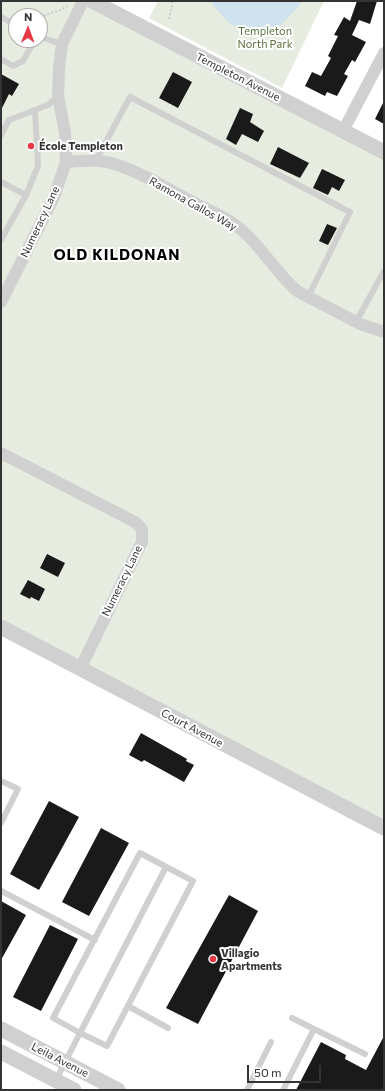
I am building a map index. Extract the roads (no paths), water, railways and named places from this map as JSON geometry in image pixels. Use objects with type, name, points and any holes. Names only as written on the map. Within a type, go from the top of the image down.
[{"type":"street","name":"Numeracy Lane","points":[[1,302],[54,197],[66,162],[65,132],[58,96],[59,68],[62,44],[83,1]]},
{"type":"street","name":"Templeton Avenue","points":[[92,1],[384,152]]},
{"type":"street","points":[[343,131],[384,53]]},
{"type":"street","name":"Ramona Gallos Way","points":[[66,162],[95,162],[114,164],[137,173],[234,224],[254,243],[289,285],[296,291],[356,322],[384,332]]},
{"type":"street","name":"Numeracy Lane","points":[[1,453],[135,522],[142,529],[142,542],[80,669]]},
{"type":"street","name":"Court Avenue","points":[[1,627],[384,828]]},
{"type":"street","name":"Leila Avenue","points":[[1,1029],[118,1090]]},
{"type":"street","name":"Leila Avenue","points":[[1,1052],[74,1090]]},
{"type":"lane","points":[[48,40],[62,44]]},
{"type":"lane","points":[[1,59],[13,66],[23,60],[30,48]]},
{"type":"lane","points":[[1,135],[9,120],[48,105],[58,96]]},
{"type":"lane","points":[[95,162],[130,97],[350,212],[308,297]]},
{"type":"lane","points":[[1,240],[26,195],[38,166],[34,110]]},
{"type":"lane","points":[[1,182],[26,195]]},
{"type":"lane","points":[[356,322],[384,271]]},
{"type":"lane","points":[[1,780],[18,789],[1,822]]},
{"type":"lane","points":[[140,853],[192,881],[108,1046],[53,1018],[95,940],[140,853]]},
{"type":"lane","points":[[56,1080],[166,867]]},
{"type":"lane","points":[[1,891],[95,940]]},
{"type":"lane","points":[[128,1006],[168,1028]]},
{"type":"lane","points":[[292,1018],[365,1054]]},
{"type":"lane","points":[[283,1090],[314,1029]]},
{"type":"lane","points":[[247,1090],[272,1042]]},
{"type":"water","points":[[212,1],[301,1],[300,5],[279,27],[250,33],[229,23],[213,5]]},
{"type":"place","name":"École Templeton","points":[[31,146]]},
{"type":"place","name":"Villagio Apartments","points":[[213,959]]},
{"type":"district","name":"OLD KILDONAN","points":[[117,255]]},
{"type":"park label","name":"Templeton North Park","points":[[265,37]]}]
